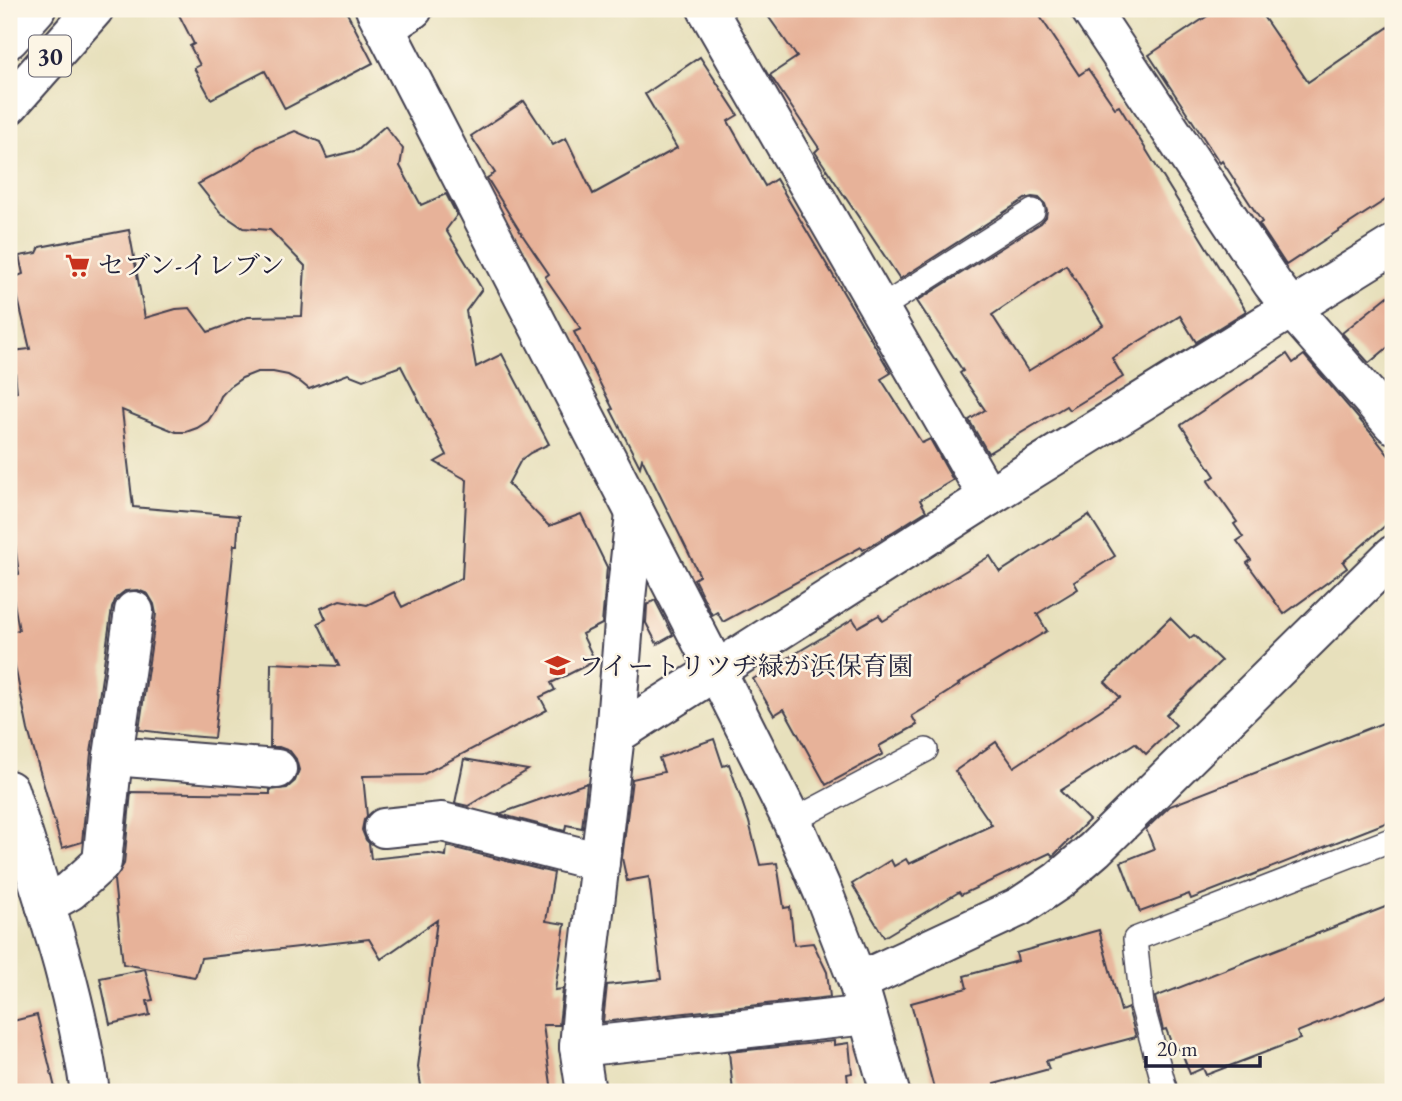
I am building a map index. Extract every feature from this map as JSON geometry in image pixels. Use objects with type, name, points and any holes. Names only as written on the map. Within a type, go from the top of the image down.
[{"type":"street","name":"30","points":[[9,40],[36,9]]},
{"type":"street","name":"30","points":[[9,105],[94,9]]},
{"type":"street","points":[[707,9],[988,497]]},
{"type":"street","points":[[1090,9],[1272,283],[1393,424]]},
{"type":"street","points":[[391,15],[635,514],[792,821],[823,892],[863,998],[890,1092]]},
{"type":"street","points":[[615,735],[988,497],[1393,245]]},
{"type":"street","points":[[586,1092],[579,1046],[615,735],[635,514]]},
{"type":"street","points":[[579,1046],[863,998],[1019,907],[1058,881],[1094,849],[1393,555]]},
{"type":"street","points":[[45,905],[69,891],[103,862],[113,756],[134,611]]},
{"type":"street","points":[[113,756],[276,769]]},
{"type":"street","points":[[9,790],[68,985],[85,1053],[90,1092]]},
{"type":"street","points":[[384,828],[442,822],[600,862]]},
{"type":"lane","points":[[880,309],[1033,211]]},
{"type":"lane","points":[[792,821],[926,750]]},
{"type":"lane","points":[[1167,1092],[1142,1005],[1135,939],[1393,839]]},
{"type":"building","points":[[176,9],[345,9],[373,63],[285,109],[265,71],[211,99],[194,68],[200,65],[190,46],[194,44]]},
{"type":"building","points":[[763,9],[1035,9],[1079,75],[1088,69],[1115,108],[1119,106],[1246,311],[1196,342],[1180,316],[1112,358],[1123,377],[1069,410],[1066,406],[988,453],[969,420],[985,410],[917,301],[1041,223],[1046,217],[1045,204],[1039,198],[1025,199],[900,279],[815,152],[819,148],[770,75],[797,57]],"holes":[[[1066,265],[1103,325],[1028,371],[992,315]]]},
{"type":"building","points":[[1218,9],[1258,9],[1308,82],[1393,24],[1393,195],[1286,265],[1259,224],[1262,222],[1149,55]]},
{"type":"building","points":[[700,57],[738,115],[728,121],[765,186],[776,179],[891,373],[881,379],[922,443],[930,439],[953,480],[920,500],[926,511],[883,538],[863,550],[861,547],[723,622],[717,612],[712,615],[694,579],[699,574],[642,459],[640,467],[611,410],[613,409],[574,332],[581,329],[545,277],[549,274],[487,178],[495,173],[471,136],[524,101],[553,145],[566,138],[593,194],[677,148],[645,94]]},
{"type":"building","points":[[385,126],[403,149],[400,166],[421,205],[446,194],[457,215],[446,230],[482,289],[466,311],[476,367],[502,354],[549,444],[521,460],[508,484],[549,526],[581,514],[607,567],[602,624],[582,634],[595,661],[551,683],[555,690],[540,697],[547,710],[422,775],[363,776],[367,816],[362,830],[369,843],[371,859],[428,853],[446,856],[447,846],[554,873],[546,921],[565,924],[555,990],[563,989],[559,1025],[543,1025],[552,1092],[422,1092],[418,1067],[437,920],[381,959],[369,939],[201,958],[195,977],[123,964],[114,880],[124,864],[131,792],[270,794],[270,790],[287,788],[295,781],[299,770],[290,751],[270,747],[271,663],[339,666],[318,623],[326,619],[321,608],[340,600],[367,605],[394,592],[402,607],[462,578],[467,480],[435,462],[447,455],[401,366],[363,380],[348,374],[309,389],[288,375],[257,372],[229,387],[208,421],[186,432],[176,432],[122,410],[133,507],[239,516],[237,545],[234,545],[214,738],[139,730],[156,614],[148,594],[138,590],[125,591],[116,598],[112,608],[91,753],[82,842],[62,848],[28,730],[9,637],[9,632],[19,630],[9,576],[19,574],[9,501],[9,394],[17,392],[13,351],[30,349],[13,278],[23,274],[19,256],[37,253],[40,247],[129,230],[145,318],[190,308],[208,332],[248,317],[302,316],[305,266],[270,230],[243,228],[221,213],[198,184],[239,162],[257,147],[295,131],[320,142],[327,158],[358,150]]},
{"type":"building","points":[[1393,292],[1393,343],[1369,363],[1342,333]]},
{"type":"building","points":[[1287,354],[1293,363],[1304,355],[1393,461],[1393,519],[1343,562],[1347,568],[1284,614],[1247,563],[1251,560],[1237,541],[1243,537],[1234,524],[1237,522],[1208,481],[1215,476],[1181,425]]},
{"type":"building","points":[[1089,515],[1115,556],[1074,582],[1078,589],[1037,614],[1047,631],[958,684],[912,716],[917,725],[879,746],[883,754],[826,785],[784,709],[774,715],[753,679],[853,619],[858,627],[879,615],[883,621],[990,556],[1000,572]]},
{"type":"building","points":[[655,600],[673,635],[657,644],[646,623],[647,605]]},
{"type":"building","points":[[1170,618],[1190,638],[1194,635],[1221,661],[1166,715],[1176,725],[1146,754],[1135,743],[1060,791],[1089,820],[1053,856],[1050,853],[961,895],[959,892],[884,937],[852,884],[891,860],[894,866],[906,859],[909,864],[992,825],[955,771],[996,742],[1014,767],[1120,697],[1105,682]]},
{"type":"building","points":[[1393,719],[1393,820],[1191,899],[1189,894],[1140,912],[1121,862],[1154,849],[1146,829],[1170,806]]},
{"type":"building","points":[[714,739],[723,766],[729,764],[749,822],[760,865],[777,863],[784,908],[790,907],[794,945],[813,943],[827,972],[830,997],[603,1022],[607,985],[661,979],[649,877],[627,881],[622,858],[632,779],[664,772],[659,758]]},
{"type":"building","points":[[464,759],[528,770],[468,806],[455,803]]},
{"type":"building","points":[[587,783],[582,828],[566,825],[565,831],[499,814]]},
{"type":"building","points":[[1393,904],[1393,994],[1297,1032],[1300,1039],[1206,1075],[1203,1068],[1190,1074],[1180,1048],[1174,1050],[1166,1029],[1163,1030],[1155,997]]},
{"type":"building","points":[[1099,930],[1121,1011],[1128,1008],[1136,1037],[1046,1061],[1049,1069],[994,1084],[996,1092],[935,1092],[911,1003],[967,988],[964,976],[1018,961],[1016,953]]},
{"type":"building","points":[[145,969],[153,1000],[147,1001],[150,1015],[110,1024],[100,978]]},
{"type":"building","points":[[37,1015],[56,1092],[9,1092],[9,1022]]},
{"type":"building","points":[[834,1041],[834,1045],[849,1043],[852,1073],[847,1074],[849,1092],[733,1092],[729,1052]]},
{"type":"place","name":"セブン-イレブン","points":[[78,265]]},
{"type":"place","name":"フイートリツヂ緑が浜保育園","points":[[558,666]]}]
